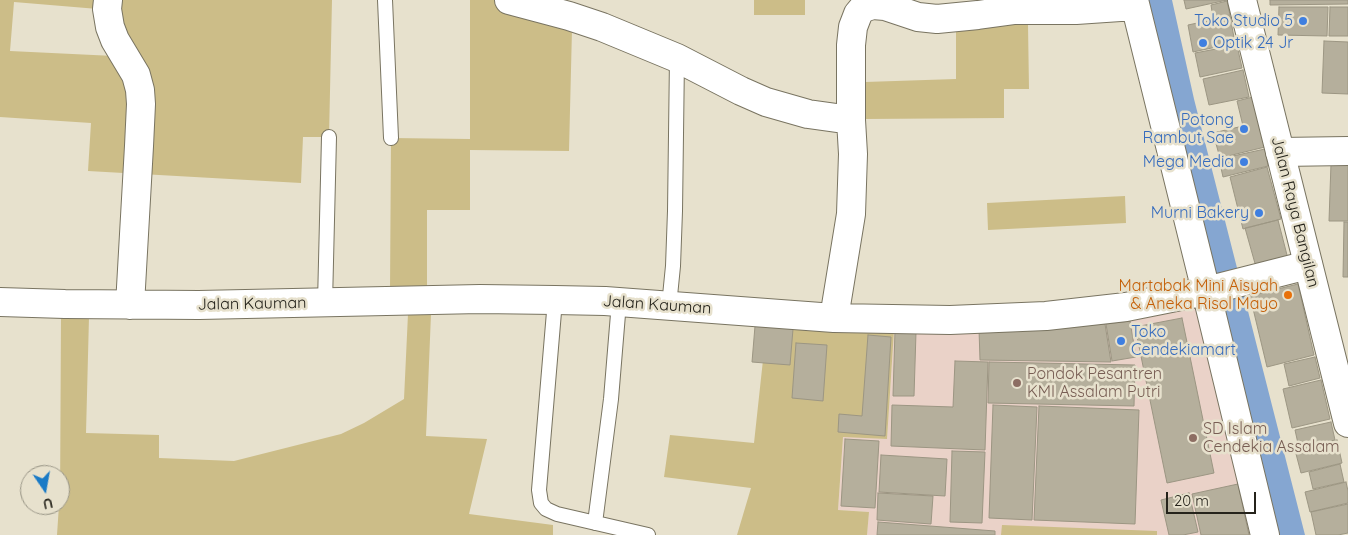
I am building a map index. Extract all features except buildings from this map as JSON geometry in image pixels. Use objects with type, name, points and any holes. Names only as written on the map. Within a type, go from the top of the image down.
[{"type":"street","points":[[108,0],[107,9],[110,27],[115,40],[136,75],[140,97],[130,305]]},
{"type":"street","points":[[509,0],[602,27],[677,58],[766,102],[808,114],[851,120]]},
{"type":"street","name":"Jalan Raya Bangilan","points":[[1242,0],[1348,423]]},
{"type":"street","points":[[834,318],[852,214],[851,45],[853,27],[858,14],[863,8],[873,5],[885,6],[918,17],[938,18],[1015,10],[1076,10],[1134,3],[1211,290],[1265,535]]},
{"type":"street","points":[[1280,152],[1348,151]]},
{"type":"street","name":"Jalan Kauman","points":[[0,302],[130,305],[263,305],[480,299],[555,300],[619,302],[834,318],[950,320],[1046,316],[1126,307],[1211,290],[1308,266]]},
{"type":"lane","points":[[385,0],[391,138]]},
{"type":"lane","points":[[669,306],[675,211],[677,58]]},
{"type":"lane","points":[[325,303],[329,137]]},
{"type":"lane","points":[[555,300],[539,496],[541,504],[551,512],[640,534]]},
{"type":"lane","points":[[595,523],[611,399],[619,302]]},
{"type":"shaded area","points":[[0,0],[332,0],[329,137],[303,137],[301,183],[88,171],[91,123],[0,117]],"holes":[[[14,2],[98,9],[114,56],[10,51]]]},
{"type":"shaded area","points":[[470,0],[531,0],[572,29],[569,151],[470,150],[470,210],[427,210],[427,290],[390,291],[391,138],[470,139]]},
{"type":"shaded area","points":[[754,0],[805,0],[805,15],[754,15]]},
{"type":"shaded area","points":[[1012,24],[1028,25],[1029,89],[1004,89],[1004,118],[865,119],[865,82],[956,79],[956,30]]},
{"type":"shaded area","points":[[1125,196],[1126,223],[988,230],[987,203]]},
{"type":"shaded area","name":"Pondok Pesantren KMI Assalam Putri","points":[[1199,305],[1253,535],[867,535],[869,512],[838,510],[843,436],[887,439],[894,330]]},
{"type":"shaded area","points":[[408,314],[431,314],[426,436],[487,439],[469,514],[553,525],[553,535],[57,535],[58,515],[70,515],[70,465],[60,465],[61,316],[89,317],[86,433],[159,435],[159,458],[234,461],[341,434],[364,423],[404,399]]},
{"type":"shaded area","points":[[767,323],[894,330],[887,439],[843,437],[838,510],[869,512],[867,535],[737,535],[751,488],[664,477],[670,435],[754,443]]},
{"type":"shaded area","points":[[1002,525],[1157,531],[1157,535],[1001,535]]},
{"type":"water","points":[[1144,0],[1172,0],[1194,99],[1305,535],[1279,535]]},
{"type":"place","name":"Toko Studio 5","points":[[1303,21]]},
{"type":"place","name":"Optik 24 Jr","points":[[1203,43]]},
{"type":"place","name":"Potong Rambut Sae","points":[[1244,129]]},
{"type":"place","name":"Mega Media","points":[[1244,162]]},
{"type":"place","name":"Murni Bakery","points":[[1259,213]]},
{"type":"place","name":"Martabak Mini Aisyah & Aneka Risol Mayo","points":[[1288,295]]},
{"type":"place","name":"Toko Cendekiamart","points":[[1121,341]]},
{"type":"place","name":"Pondok Pesantren KMI Assalam Putri","points":[[1017,383]]},
{"type":"place","name":"SD Islam Cendekia Assalam","points":[[1193,438]]}]
